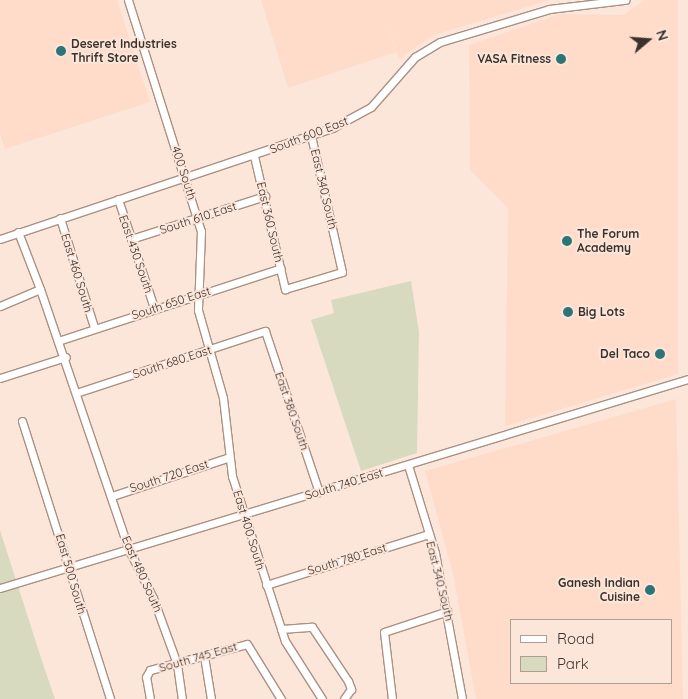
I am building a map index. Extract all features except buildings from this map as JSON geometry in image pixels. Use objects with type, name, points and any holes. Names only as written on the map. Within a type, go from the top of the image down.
[{"type":"street","name":"400 South","points":[[128,0],[198,219],[200,293],[198,310],[208,350]]},
{"type":"street","name":"South 600 East","points":[[0,239],[254,156],[310,135],[371,107],[415,57],[440,42],[548,9],[625,0]]},
{"type":"street","name":"East 340 South","points":[[285,289],[342,272],[310,135]]},
{"type":"street","name":"East 360 South","points":[[254,156],[265,196],[285,289]]},
{"type":"street","name":"South 610 East","points":[[131,240],[265,196]]},
{"type":"street","name":"East 430 South","points":[[118,200],[154,308]]},
{"type":"street","name":"East 460 South","points":[[60,218],[94,327]]},
{"type":"street","name":"East 480 South","points":[[18,232],[61,340],[129,550],[157,606],[178,664],[182,699]]},
{"type":"street","name":"South 650 East","points":[[61,340],[94,327],[281,268]]},
{"type":"street","points":[[0,306],[40,288]]},
{"type":"street","name":"South 680 East","points":[[79,392],[265,331]]},
{"type":"street","name":"East 380 South","points":[[265,331],[319,492]]},
{"type":"street","name":"East 400 South","points":[[208,350],[223,398],[227,458],[280,630],[299,669],[322,699]]},
{"type":"street","points":[[0,378],[66,357]]},
{"type":"street","name":"South 740 East","points":[[0,588],[688,378]]},
{"type":"street","name":"East 500 South","points":[[22,421],[71,566],[74,591],[110,699]]},
{"type":"street","name":"South 720 East","points":[[112,496],[227,458]]},
{"type":"street","name":"East 340 South","points":[[408,465],[429,534],[448,611],[462,699]]},
{"type":"street","name":"South 780 East","points":[[266,584],[429,534]]},
{"type":"street","points":[[392,699],[384,632],[448,611]]},
{"type":"street","points":[[280,630],[312,627],[348,681],[351,688],[344,699]]},
{"type":"street","name":"South 745 East","points":[[150,699],[146,677],[150,670],[251,646],[281,699]]},
{"type":"street","points":[[204,656],[211,699]]},
{"type":"shaded area","points":[[0,0],[117,0],[150,102],[5,149],[0,134]]},
{"type":"shaded area","points":[[261,0],[550,0],[434,35],[399,59],[386,19],[396,52],[288,88]]},
{"type":"shaded area","points":[[645,0],[678,0],[678,374],[505,426],[508,208],[470,170],[469,45],[560,14],[623,15]]},
{"type":"shaded area","points":[[676,399],[683,699],[476,699],[453,574],[425,471]]},
{"type":"green space","points":[[411,281],[419,332],[417,453],[361,471],[311,320],[334,313],[331,300]]},
{"type":"green space","points":[[0,530],[42,661],[55,699],[0,699]]},
{"type":"place","name":"Deseret Industries Thrift Store","points":[[61,51]]},
{"type":"place","name":"VASA Fitness","points":[[561,59]]},
{"type":"place","name":"The Forum Academy","points":[[567,241]]},
{"type":"place","name":"Big Lots","points":[[568,312]]},
{"type":"place","name":"Del Taco","points":[[660,354]]},
{"type":"place","name":"Ganesh Indian Cuisine","points":[[650,590]]}]
